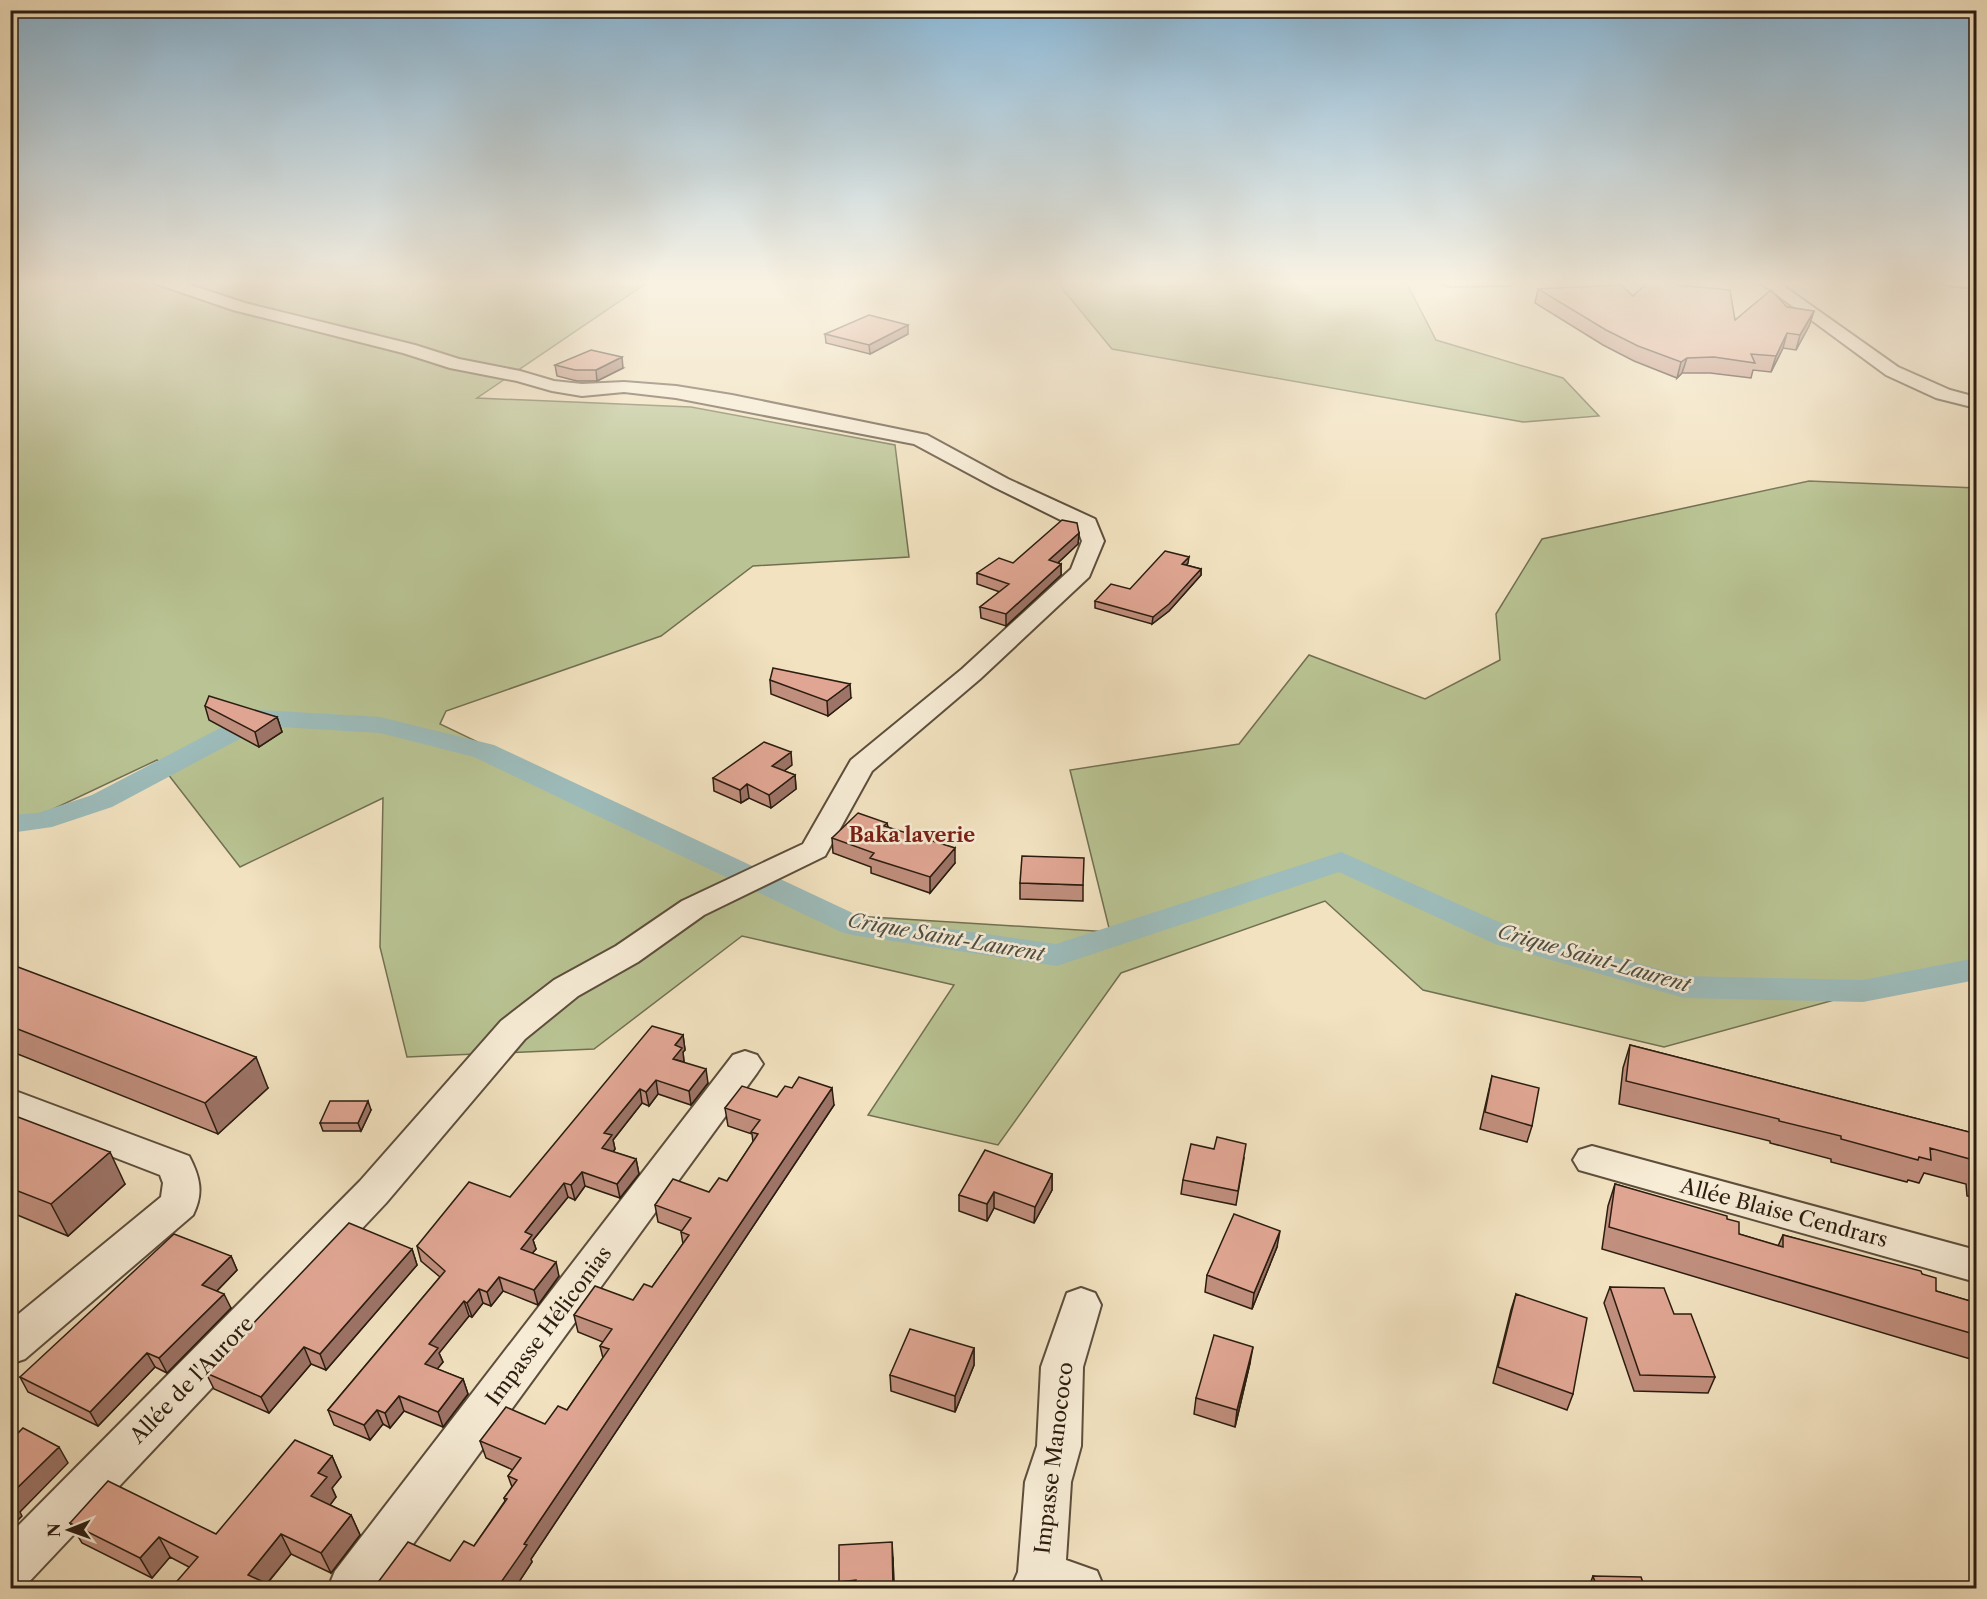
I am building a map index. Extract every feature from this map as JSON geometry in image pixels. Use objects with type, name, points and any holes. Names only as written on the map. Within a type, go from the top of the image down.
[{"type":"street","name":"Allée de l'Aurore","points":[[10,1568],[373,1192],[513,1030],[566,988],[627,954],[693,908],[814,850],[861,766],[970,674],[1081,572],[1094,541],[1087,524],[1001,483],[920,439],[676,392],[624,387],[582,390],[552,386],[520,376],[456,364],[427,355]]},
{"type":"street","points":[[1870,355],[1892,370],[1943,394],[1977,403]]},
{"type":"street","name":"Impasse Héliconias","points":[[352,1588],[745,1064]]},
{"type":"street","points":[[10,1102],[177,1166],[182,1183],[178,1204],[10,1346]]},
{"type":"street","name":"Allée Blaise Cendrars","points":[[1592,1160],[1977,1266]]},
{"type":"street","name":"Impasse Manococo","points":[[1052,1585],[1048,1482],[1059,1446],[1062,1367],[1081,1305]]},
{"type":"green space","points":[[10,355],[541,355],[477,398],[691,407],[895,445],[909,557],[753,566],[661,636],[446,711],[440,724],[839,915],[1110,932],[1070,770],[1239,744],[1309,655],[1425,699],[1500,660],[1496,614],[1542,539],[1809,481],[1976,488],[1976,961],[1664,1047],[1423,990],[1325,901],[1121,973],[998,1145],[868,1115],[954,985],[742,936],[594,1049],[407,1057],[380,947],[383,798],[240,867],[157,760],[11,829]]},
{"type":"green space","points":[[1144,355],[1485,355],[1563,378],[1599,416],[1523,422]]},
{"type":"building","points":[[580,355],[622,357],[596,370],[575,370],[555,365]]},
{"type":"building","points":[[1661,355],[1751,355],[1755,363],[1714,357],[1687,358],[1681,362]]},
{"type":"building","points":[[1062,520],[1077,523],[1079,533],[1049,560],[1061,564],[1006,614],[980,607],[1009,584],[977,573],[999,558],[1013,563]]},
{"type":"building","points":[[1165,551],[1189,557],[1182,564],[1201,569],[1169,604],[1153,617],[1095,601],[1111,584],[1130,589]]},
{"type":"building","points":[[773,668],[850,684],[827,701],[770,680]]},
{"type":"building","points":[[209,696],[277,717],[255,732],[205,706]]},
{"type":"building","points":[[764,742],[791,752],[772,766],[795,775],[769,795],[747,784],[740,790],[713,778]]},
{"type":"building","points":[[858,813],[887,823],[884,826],[955,848],[930,877],[870,858],[874,853],[832,838]]},
{"type":"building","points":[[1022,856],[1084,858],[1083,885],[1020,883]]},
{"type":"building","points":[[10,964],[256,1057],[205,1103],[10,1026]]},
{"type":"building","points":[[652,1026],[683,1035],[675,1045],[682,1048],[673,1059],[706,1069],[689,1091],[656,1080],[646,1092],[640,1089],[604,1133],[612,1135],[602,1148],[636,1159],[617,1184],[582,1172],[571,1185],[564,1183],[525,1232],[532,1235],[521,1249],[556,1262],[534,1290],[499,1277],[487,1292],[479,1289],[467,1303],[464,1301],[429,1344],[438,1348],[425,1364],[463,1379],[438,1412],[399,1396],[385,1413],[377,1410],[364,1425],[328,1410],[445,1271],[417,1246],[469,1182],[510,1197]]},
{"type":"building","points":[[1630,1045],[1977,1134],[1977,1161],[1930,1148],[1931,1160],[1919,1157],[1918,1160],[1841,1139],[1841,1136],[1779,1121],[1779,1119],[1626,1081]]},
{"type":"building","points":[[1492,1076],[1539,1088],[1532,1126],[1485,1112]]},
{"type":"building","points":[[799,1077],[832,1088],[524,1544],[527,1545],[497,1588],[395,1588],[379,1581],[408,1542],[450,1561],[464,1541],[474,1546],[507,1499],[504,1498],[517,1480],[508,1476],[521,1458],[480,1441],[506,1407],[545,1424],[558,1406],[567,1410],[609,1349],[600,1346],[612,1329],[574,1315],[595,1286],[633,1300],[644,1284],[652,1287],[689,1235],[681,1232],[691,1218],[655,1205],[673,1179],[709,1192],[719,1178],[727,1181],[758,1134],[751,1132],[760,1120],[725,1108],[742,1086],[777,1097],[785,1086],[792,1088]]},
{"type":"building","points":[[330,1101],[368,1101],[358,1123],[320,1123]]},
{"type":"building","points":[[10,1114],[110,1152],[51,1204],[10,1188]]},
{"type":"building","points":[[1217,1137],[1246,1144],[1238,1191],[1183,1180],[1191,1144],[1214,1149]]},
{"type":"building","points":[[985,1150],[1052,1174],[1035,1207],[994,1192],[987,1204],[959,1195]]},
{"type":"building","points":[[1615,1184],[1727,1216],[1727,1219],[1739,1222],[1739,1234],[1783,1247],[1783,1235],[1921,1271],[1922,1274],[1936,1278],[1936,1291],[1977,1303],[1977,1335],[1609,1227]]},
{"type":"building","points":[[1234,1214],[1280,1231],[1254,1293],[1207,1275]]},
{"type":"building","points":[[349,1223],[412,1249],[320,1354],[304,1347],[261,1397],[206,1373]]},
{"type":"building","points":[[174,1234],[231,1256],[202,1285],[224,1294],[159,1358],[147,1353],[90,1412],[20,1377]]},
{"type":"building","points":[[1610,1287],[1664,1288],[1674,1314],[1691,1314],[1715,1377],[1640,1375]]},
{"type":"building","points":[[1516,1294],[1587,1318],[1573,1394],[1498,1367]]},
{"type":"building","points":[[910,1329],[974,1348],[955,1396],[890,1375]]},
{"type":"building","points":[[1214,1335],[1253,1347],[1237,1410],[1196,1398]]},
{"type":"building","points":[[23,1428],[59,1447],[10,1495],[10,1441]]},
{"type":"building","points":[[295,1440],[332,1456],[318,1473],[327,1477],[311,1496],[351,1515],[321,1553],[281,1534],[248,1575],[277,1588],[171,1588],[198,1557],[159,1537],[140,1558],[70,1523],[108,1481],[216,1534]]},
{"type":"building","points":[[892,1542],[893,1588],[856,1588],[856,1580],[839,1582],[839,1545]]},
{"type":"building","points":[[1593,1576],[1641,1577],[1645,1588],[1597,1588]]},
{"type":"building","points":[[1796,1583],[1846,1585],[1848,1588],[1798,1588]]},
{"type":"waterway","name":"Crique Saint-Laurent","points":[[10,824],[42,821],[102,801],[260,718],[380,725],[484,751],[852,925],[1057,955],[1341,861],[1506,937],[1684,987],[1863,991],[1976,969]]},
{"type":"district","name":"Baka laverie","points":[[912,835]]}]
